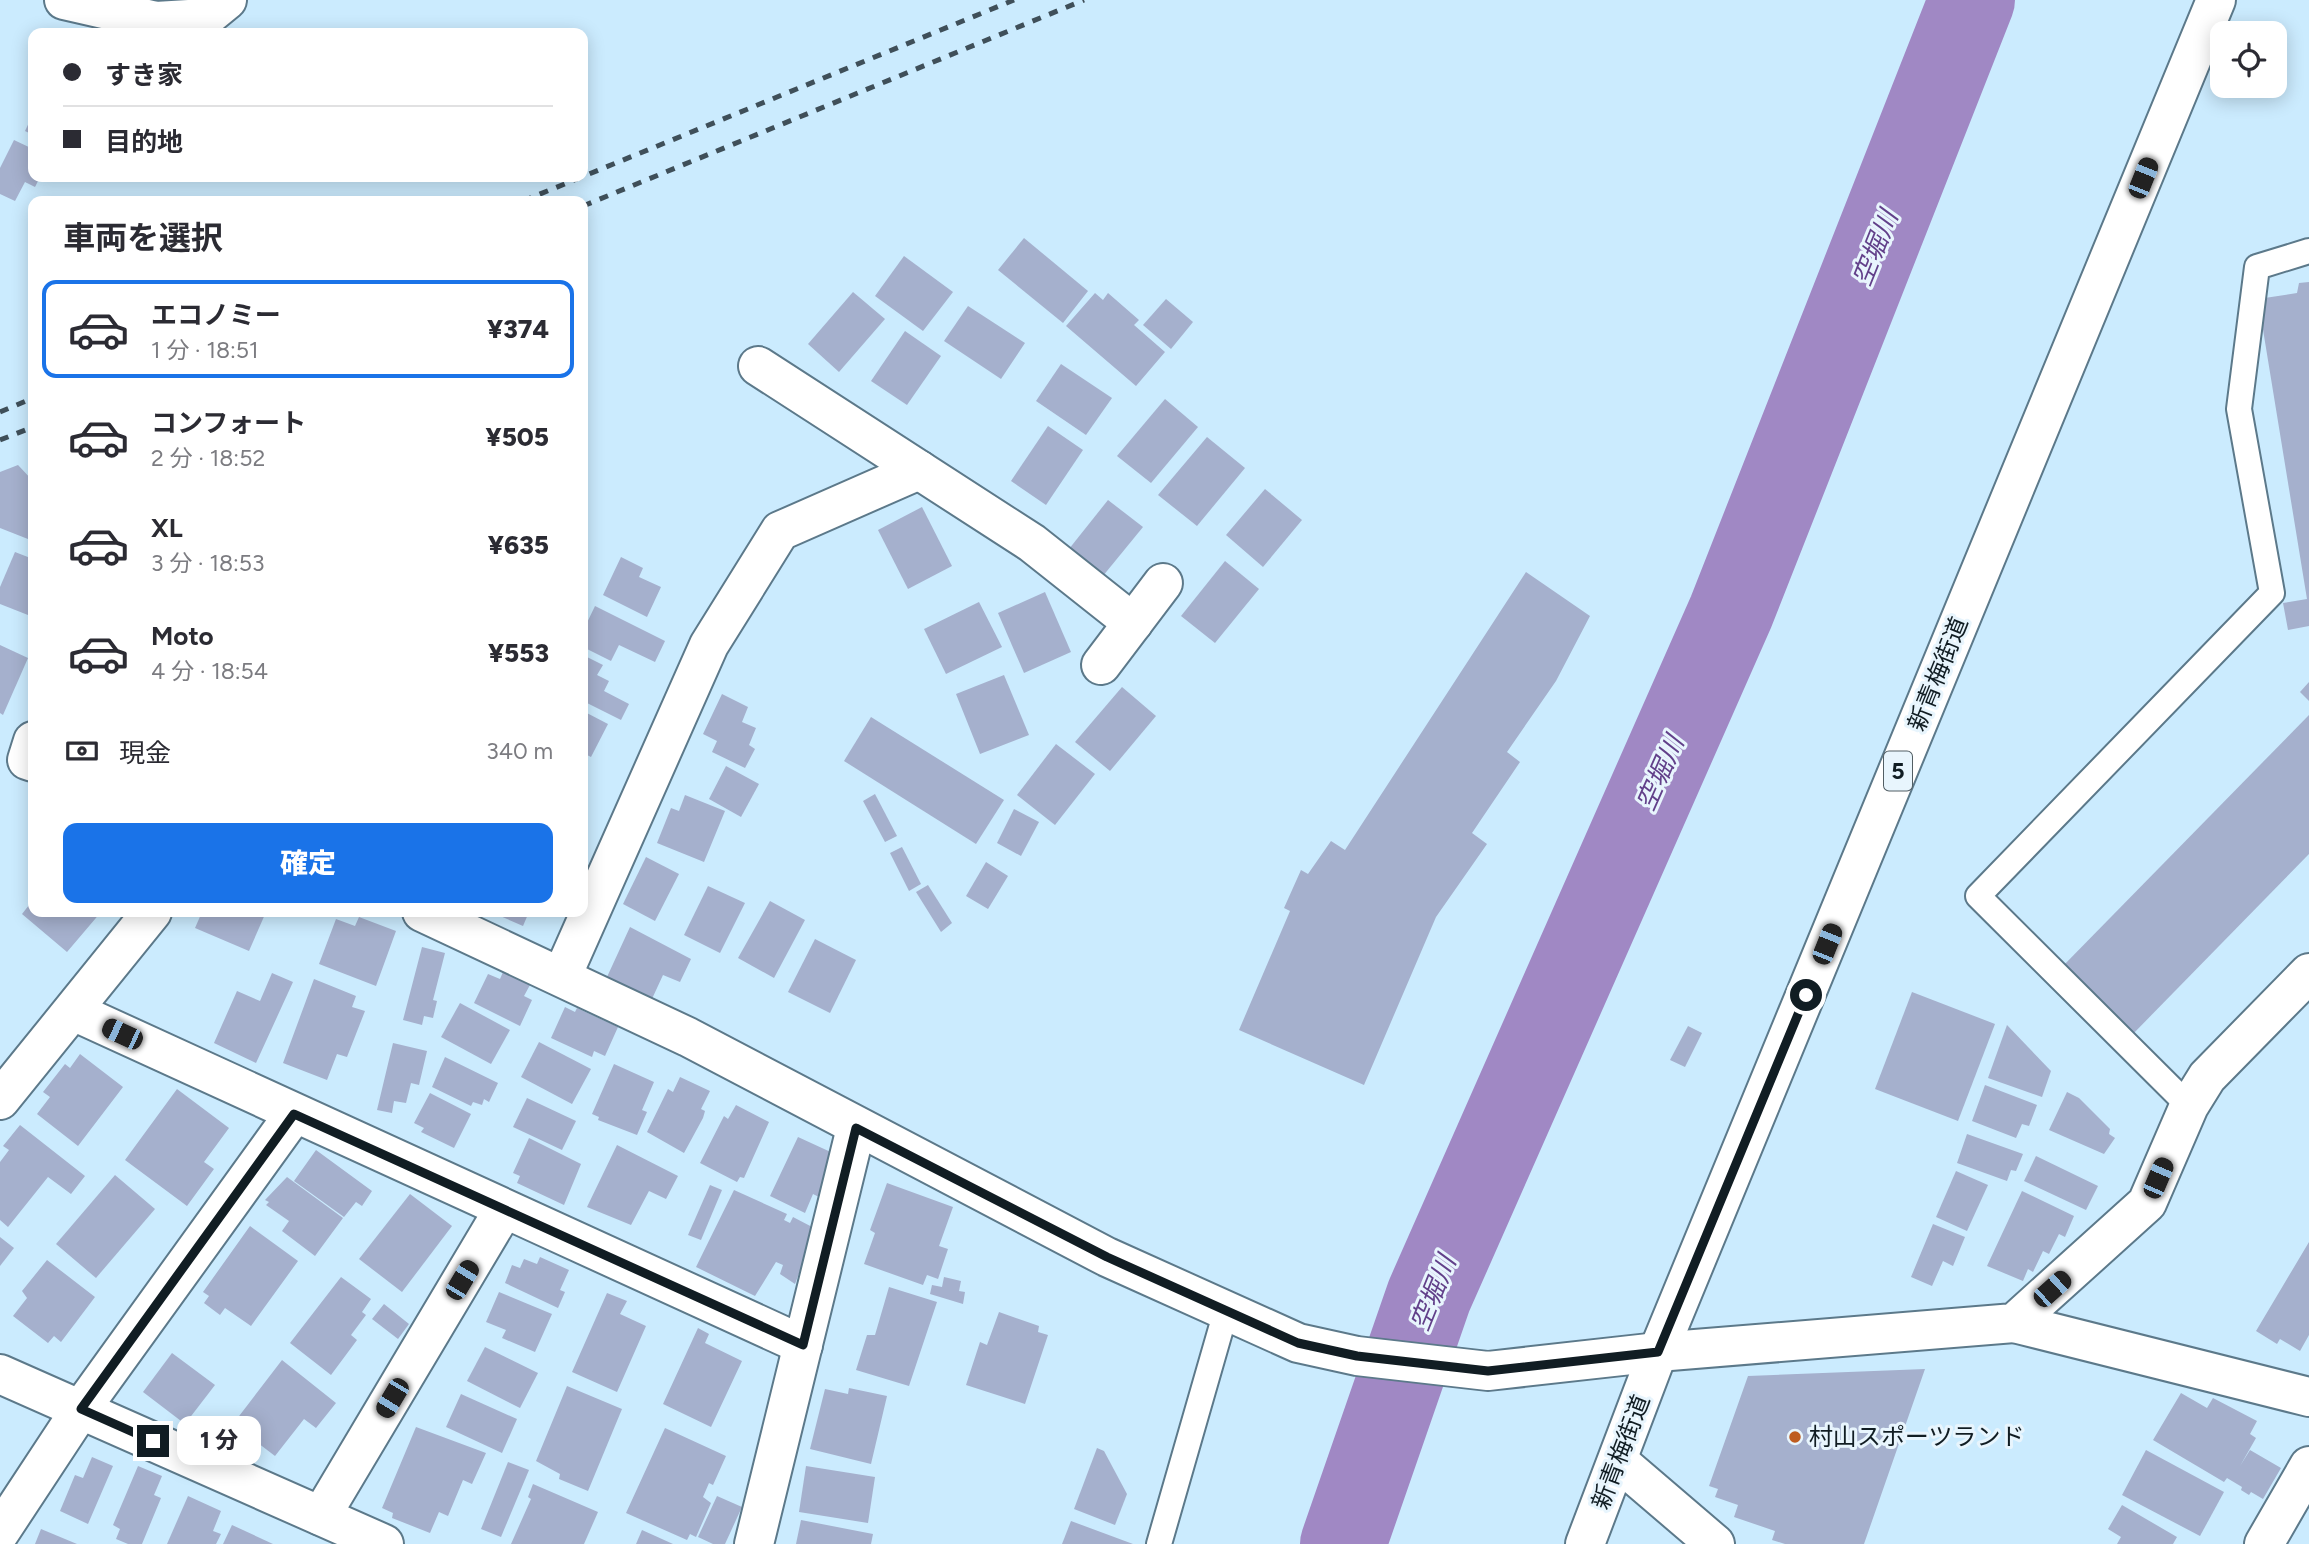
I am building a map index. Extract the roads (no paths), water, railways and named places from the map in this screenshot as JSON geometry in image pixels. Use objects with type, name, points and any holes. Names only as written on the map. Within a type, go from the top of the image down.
[{"type":"street","points":[[64,0],[156,21],[205,18],[227,0]]},
{"type":"street","name":"新青梅街道","points":[[1585,1544],[1658,1352],[2216,0]]},
{"type":"street","points":[[758,366],[1032,543],[1133,623]]},
{"type":"street","points":[[562,976],[709,645],[780,531],[919,470]]},
{"type":"street","points":[[1101,665],[1163,583]]},
{"type":"street","points":[[0,1100],[148,917]]},
{"type":"street","points":[[433,917],[688,1037],[856,1128],[1107,1257],[1298,1343],[1357,1356],[1488,1371],[1658,1352],[2014,1324],[2309,1398]]},
{"type":"street","points":[[2014,1324],[2147,1203],[2189,1105],[2207,1077],[2309,973]]},
{"type":"street","points":[[73,1011],[803,1345]]},
{"type":"street","points":[[0,1532],[81,1409],[294,1114]]},
{"type":"street","points":[[754,1544],[856,1128]]},
{"type":"street","points":[[321,1516],[504,1209]]},
{"type":"street","points":[[0,1374],[384,1544]]},
{"type":"street","points":[[1618,1461],[1715,1544]]},
{"type":"street","points":[[2264,1544],[2309,1466]]},
{"type":"lane","points":[[2189,1105],[1978,896],[2272,593],[2239,409],[2257,267],[2309,251]]},
{"type":"lane","points":[[1159,1544],[1226,1311]]},
{"type":"waterway","name":"空堀川","points":[[1343,1544],[1429,1296],[1731,612],[1972,0]]},
{"type":"railway","points":[[588,174],[1014,0]]},
{"type":"railway","points":[[588,204],[1084,0]]},
{"type":"railway","points":[[535,196],[569,182]]},
{"type":"railway","points":[[0,412],[28,400]]},
{"type":"railway","points":[[0,440],[28,429]]},
{"type":"place","name":"村山スポーツランド","points":[[1795,1437]]}]
